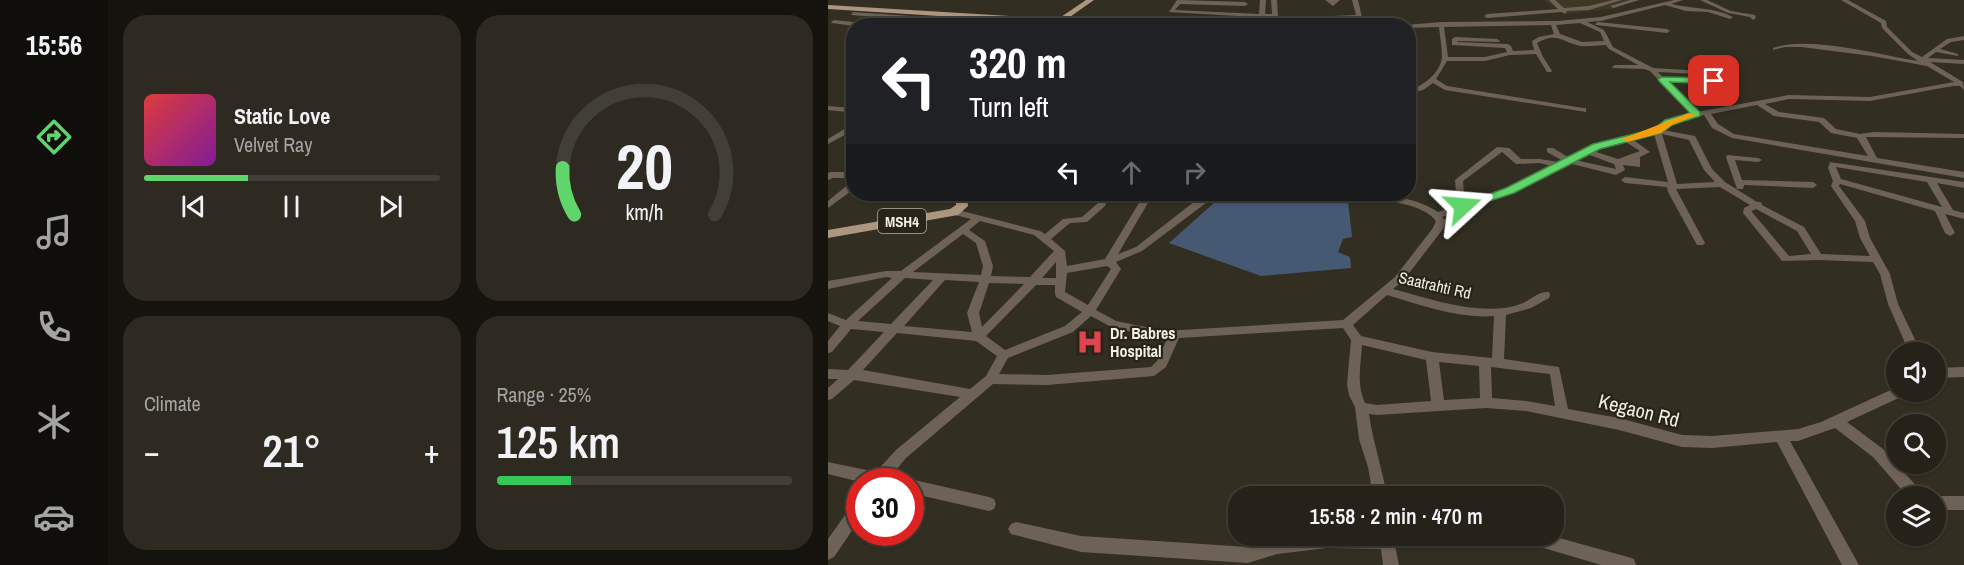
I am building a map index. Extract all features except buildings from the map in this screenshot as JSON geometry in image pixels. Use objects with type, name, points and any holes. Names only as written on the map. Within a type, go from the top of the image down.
[{"type":"main road","points":[[1065,18],[1091,0]]},
{"type":"main road","points":[[829,7],[1006,18]]},
{"type":"main road","points":[[954,212],[962,206],[962,201]]},
{"type":"main road","name":"MSH4","points":[[829,232],[954,212]]},
{"type":"street","points":[[1262,15],[1263,0]]},
{"type":"street","points":[[1246,2],[1179,1],[1171,11],[1275,16],[1274,0]]},
{"type":"street","points":[[1328,0],[1333,4],[1337,0]]},
{"type":"street","points":[[1321,18],[1359,16],[1355,0]]},
{"type":"street","points":[[1552,0],[1563,13],[1600,9],[1636,0]]},
{"type":"street","points":[[1461,23],[1475,16],[1589,8],[1619,0]]},
{"type":"street","points":[[1416,26],[1583,22],[1680,0]]},
{"type":"street","points":[[1703,0],[1714,6],[1753,16],[1753,18]]},
{"type":"street","points":[[1844,0],[1884,22],[1884,27],[1900,45],[1963,85]]},
{"type":"street","points":[[1204,13],[1213,2]]},
{"type":"street","points":[[1238,14],[1246,2]]},
{"type":"street","points":[[1666,3],[1686,9],[1709,10],[1730,16]]},
{"type":"street","points":[[1714,6],[1729,5],[1731,8],[1729,7]]},
{"type":"street","points":[[1481,14],[1486,12],[1503,15],[1531,23]]},
{"type":"street","points":[[1570,12],[1605,34],[1611,48],[1644,67],[1652,70],[1716,77],[1662,79]]},
{"type":"street","points":[[853,14],[917,18],[927,13]]},
{"type":"street","points":[[876,18],[881,16]]},
{"type":"street","points":[[965,18],[969,16]]},
{"type":"street","points":[[834,22],[846,23]]},
{"type":"street","points":[[1583,22],[1667,31]]},
{"type":"street","points":[[1553,23],[1557,35]]},
{"type":"street","points":[[1416,91],[1433,80],[1444,59],[1441,24]]},
{"type":"street","points":[[828,29],[846,30]]},
{"type":"street","points":[[1549,71],[1538,52],[1536,40],[1557,35],[1581,44],[1608,43]]},
{"type":"street","points":[[1925,62],[1935,50],[1949,40],[1964,38]]},
{"type":"street","points":[[1454,44],[1455,39],[1497,41]]},
{"type":"street","points":[[1444,44],[1508,46],[1510,53]]},
{"type":"street","points":[[1775,49],[1784,44],[1804,45],[1925,62],[1964,62]]},
{"type":"street","points":[[1935,50],[1956,55]]},
{"type":"street","points":[[1444,59],[1485,59],[1510,53],[1538,52]]},
{"type":"street","points":[[1615,67],[1644,67]]},
{"type":"street","points":[[1652,70],[1696,114]]},
{"type":"street","points":[[1433,80],[1445,88],[1583,110]]},
{"type":"street","points":[[1438,215],[1510,190],[1608,142],[1657,131],[1669,123],[1696,114],[1789,97],[1870,99],[1929,87],[1963,85]]},
{"type":"street","points":[[1757,102],[1777,114],[1821,120],[1834,130],[1860,136],[1874,134],[1964,136]]},
{"type":"street","points":[[828,108],[846,110]]},
{"type":"street","points":[[1706,112],[1715,126],[1732,136],[1964,175]]},
{"type":"street","points":[[1657,131],[1692,138],[1708,171],[1722,184],[1758,204],[1772,215],[1801,228],[1818,257]]},
{"type":"street","points":[[1657,131],[1673,185],[1672,192],[1700,243]]},
{"type":"street","points":[[828,142],[846,132]]},
{"type":"street","points":[[1860,136],[1873,158]]},
{"type":"street","points":[[1587,151],[1618,162],[1637,165],[1636,156],[1646,152],[1626,139]]},
{"type":"street","points":[[1468,204],[1460,194],[1459,180],[1500,148],[1506,150],[1519,162],[1540,161],[1558,165]]},
{"type":"street","points":[[1550,150],[1568,161],[1616,172],[1621,170],[1618,162]]},
{"type":"street","points":[[1738,193],[1739,182],[1730,157],[1758,160]]},
{"type":"street","points":[[1910,342],[1893,304],[1885,274],[1865,238],[1860,221],[1835,186],[1837,181],[1832,168],[1833,164],[1964,185]]},
{"type":"street","points":[[828,177],[846,175]]},
{"type":"street","points":[[1930,179],[1950,213]]},
{"type":"street","points":[[1625,180],[1703,187],[1722,184]]},
{"type":"street","points":[[1837,181],[1964,216]]},
{"type":"street","points":[[1739,182],[1813,185]]},
{"type":"street","points":[[828,205],[846,190]]},
{"type":"street","points":[[1045,239],[1064,221],[1084,220],[1103,201]]},
{"type":"street","points":[[1109,261],[1145,201]]},
{"type":"street","points":[[828,285],[870,276],[943,276],[1034,281],[1061,276],[1102,264],[1139,249],[1201,201]]},
{"type":"street","points":[[1060,250],[1060,294],[1113,324],[1165,335],[1346,324],[1399,279],[1438,229],[1441,221],[1438,215],[1425,208],[1396,201]]},
{"type":"street","points":[[1758,204],[1750,207],[1747,210],[1748,213],[1786,259],[1818,257],[1876,259]]},
{"type":"street","points":[[1939,210],[1950,233]]},
{"type":"street","points":[[954,212],[1037,233],[1060,250]]},
{"type":"street","points":[[828,349],[846,324],[902,275],[977,219]]},
{"type":"street","points":[[963,230],[981,241],[988,266],[973,313],[980,337]]},
{"type":"street","points":[[980,337],[1034,281],[1060,250]]},
{"type":"street","points":[[891,468],[901,453],[990,380],[1004,355],[1069,329],[1090,311],[1116,269],[1109,261]]},
{"type":"street","points":[[828,396],[852,374],[943,276]]},
{"type":"street","name":"Saatrahti Rd","points":[[1386,291],[1457,310],[1500,314],[1533,304],[1545,296]]},
{"type":"street","points":[[1486,403],[1500,314]]},
{"type":"street","points":[[828,317],[846,324],[980,337],[1004,355]]},
{"type":"street","points":[[1346,324],[1358,339],[1432,357],[1555,370],[1562,412]]},
{"type":"street","points":[[990,380],[1047,380],[1154,371],[1162,364],[1175,334]]},
{"type":"street","points":[[1358,339],[1354,395],[1361,407],[1366,439],[1378,486]]},
{"type":"street","points":[[1432,357],[1438,407]]},
{"type":"street","points":[[1946,373],[1964,372]]},
{"type":"street","points":[[828,374],[852,374],[972,394]]},
{"type":"street","name":"Kegaon Rd","points":[[1361,407],[1377,410],[1486,403],[1562,412],[1682,441],[1712,442],[1798,435],[1836,421],[1886,398]]},
{"type":"street","points":[[1836,421],[1878,453],[1907,486]]},
{"type":"street","points":[[1780,436],[1851,565]]},
{"type":"street","points":[[828,468],[846,472]]},
{"type":"street","points":[[924,489],[989,504]]},
{"type":"street","points":[[1946,503],[1964,503]]},
{"type":"street","points":[[828,552],[846,527]]},
{"type":"street","points":[[1016,530],[1081,544],[1248,555],[1277,546]]},
{"type":"street","points":[[1388,546],[1391,565]]},
{"type":"street","points":[[1562,546],[1628,565]]},
{"type":"shaded area","points":[[1544,0],[1642,0],[1612,9],[1564,14]]},
{"type":"water","points":[[1348,201],[1352,237],[1343,239],[1338,252],[1350,257],[1351,268],[1261,276],[1169,243],[1215,202]]},
{"type":"slow traffic","points":[[1627,139],[1657,131],[1669,123],[1693,115]]},
{"type":"place","name":"Dr. Babres Hospital","points":[[1090,342]]},
{"type":"route","points":[[1463,206],[1510,190],[1596,146],[1657,131],[1669,123],[1696,114],[1662,79],[1714,81]]}]
